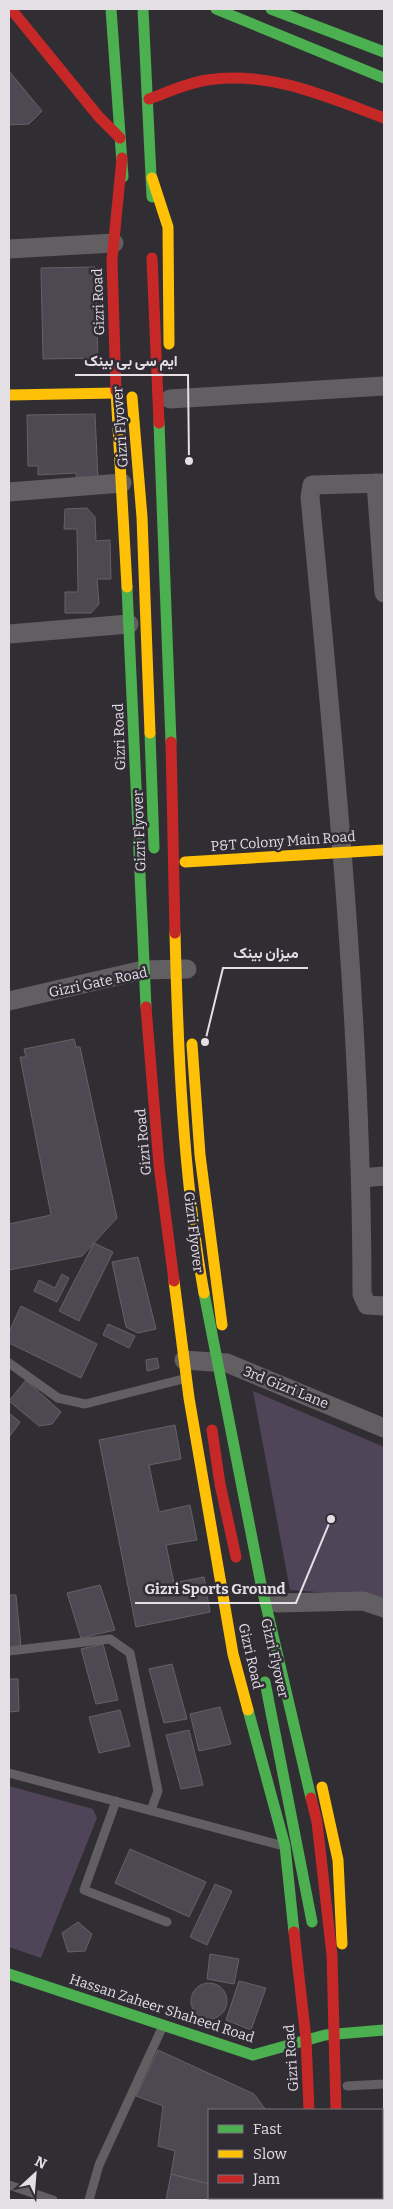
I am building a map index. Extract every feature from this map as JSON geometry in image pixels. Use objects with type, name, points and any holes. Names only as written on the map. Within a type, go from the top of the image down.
[{"type":"main road","points":[[11,9],[57,63],[99,117],[120,138]]},
{"type":"main road","points":[[111,9],[122,158],[118,250],[125,285]]},
{"type":"main road","points":[[143,9],[149,99],[152,218]]},
{"type":"main road","points":[[216,9],[384,78]]},
{"type":"main road","points":[[271,9],[384,52]]},
{"type":"main road","points":[[145,53],[155,26]]},
{"type":"main road","points":[[149,99],[183,86],[209,80],[230,78],[262,81],[309,91],[384,118]]},
{"type":"main road","name":"Gizri Road","points":[[122,158],[118,250],[112,264],[116,393],[152,974],[159,1165],[184,1360],[233,1654],[285,1846],[306,2039],[309,2109]]},
{"type":"main road","points":[[152,178],[168,227],[169,352]]},
{"type":"main road","name":"Gizri Flyover","points":[[152,253],[168,621],[176,983],[182,1100],[192,1227],[216,1364],[257,1565],[317,1822],[332,1955],[336,2109]]},
{"type":"main road","name":"Gizri Flyover","points":[[132,388],[142,517],[155,862]]},
{"type":"main road","points":[[9,396],[116,393]]},
{"type":"main road","points":[[170,394],[187,922]]},
{"type":"main road","name":"P&T Colony Main Road","points":[[184,862],[384,850]]},
{"type":"main road","points":[[152,974],[159,958]]},
{"type":"main road","points":[[191,1028],[200,1155],[227,1363],[277,1603],[296,1680]]},
{"type":"main road","name":"Gizri Flyover","points":[[164,1084],[166,1123],[181,1261],[188,1298]]},
{"type":"main road","points":[[197,1345],[202,1373]]},
{"type":"main road","points":[[210,1419],[220,1484],[240,1571]]},
{"type":"main road","name":"Gizri Flyover","points":[[262,1667],[314,1932]]},
{"type":"main road","points":[[320,1776],[338,1860],[346,2027]]},
{"type":"main road","name":"Hassan Zaheer Shaheed Road","points":[[9,1974],[253,2055],[278,2050],[346,2027],[384,2030]]},
{"type":"main road","points":[[318,2021],[319,2051]]},
{"type":"main road","points":[[347,2059],[347,2109]]},
{"type":"street","points":[[9,249],[118,250]]},
{"type":"street","points":[[170,394],[384,386]]},
{"type":"street","points":[[9,492],[122,483]]},
{"type":"street","points":[[384,593],[380,483],[312,485],[310,497],[344,852],[362,1178],[362,1294],[368,1305],[384,1306]]},
{"type":"street","points":[[9,634],[129,624]]},
{"type":"street","name":"Gizri Gate Road","points":[[9,1001],[152,974],[188,970]]},
{"type":"street","points":[[362,1178],[384,1176]]},
{"type":"street","name":"3rd Gizri Lane","points":[[184,1360],[227,1363],[384,1428]]},
{"type":"street","points":[[277,1603],[363,1601],[384,1608]]},
{"type":"lane","points":[[9,1363],[58,1398],[85,1404],[187,1378]]},
{"type":"lane","points":[[9,1651],[110,1639],[130,1653],[158,1791],[150,1810]]},
{"type":"lane","points":[[9,1773],[285,1846]]},
{"type":"lane","points":[[116,1801],[84,1890],[167,1922]]},
{"type":"lane","points":[[89,2200],[99,2165],[163,2026]]},
{"type":"lane","points":[[347,2086],[384,2084]]},
{"type":"lane","points":[[9,2185],[52,2200]]},
{"type":"shaded area","points":[[253,1391],[384,1447],[384,1601],[371,1596],[290,1590]]},
{"type":"shaded area","points":[[9,1786],[93,1809],[97,1818],[41,1958],[9,1947]]},
{"type":"building","points":[[9,71],[42,111],[29,124],[9,125]]},
{"type":"building","points":[[95,267],[98,358],[43,359],[41,268]]},
{"type":"building","points":[[95,414],[98,479],[77,481],[76,473],[38,475],[38,466],[28,466],[27,415]]},
{"type":"building","points":[[87,508],[95,517],[96,541],[110,540],[111,579],[97,579],[99,604],[91,613],[65,613],[65,592],[78,592],[77,529],[64,529],[65,509]]},
{"type":"building","points":[[74,1039],[76,1047],[80,1047],[117,1218],[82,1256],[9,1270],[9,1224],[51,1215],[20,1057],[26,1057],[24,1049]]},
{"type":"building","points":[[94,1243],[113,1252],[79,1321],[59,1311]]},
{"type":"building","points":[[138,1257],[156,1329],[138,1333],[126,1327],[112,1262]]},
{"type":"building","points":[[62,1274],[69,1278],[57,1302],[34,1291],[39,1280],[55,1288]]},
{"type":"building","points":[[21,1306],[97,1344],[81,1378],[9,1343],[9,1332]]},
{"type":"building","points":[[108,1324],[135,1336],[129,1348],[103,1335]]},
{"type":"building","points":[[157,1358],[159,1368],[147,1371],[146,1360]]},
{"type":"building","points":[[26,1380],[61,1412],[52,1424],[39,1426],[9,1401]]},
{"type":"building","points":[[9,1413],[20,1422],[9,1437]]},
{"type":"building","points":[[175,1425],[181,1459],[149,1465],[159,1512],[190,1505],[197,1540],[166,1545],[174,1583],[204,1577],[210,1612],[136,1627],[99,1440]]},
{"type":"building","points":[[100,1585],[115,1630],[81,1638],[67,1593]]},
{"type":"building","points":[[9,1595],[16,1595],[21,1647],[9,1648]]},
{"type":"building","points":[[103,1644],[118,1700],[96,1704],[81,1649]]},
{"type":"building","points":[[172,1664],[187,1719],[164,1723],[149,1669]]},
{"type":"building","points":[[9,1679],[18,1679],[19,1711],[9,1712]]},
{"type":"building","points":[[220,1707],[231,1744],[199,1751],[190,1714]]},
{"type":"building","points":[[120,1710],[130,1746],[99,1753],[89,1717]]},
{"type":"building","points":[[189,1730],[203,1785],[181,1789],[166,1735]]},
{"type":"building","points":[[130,1849],[206,1882],[189,1917],[115,1883]]},
{"type":"building","points":[[215,1884],[232,1891],[207,1945],[190,1937]]},
{"type":"building","points":[[78,1922],[92,1934],[85,1951],[68,1952],[62,1933]]},
{"type":"building","points":[[210,1954],[239,1959],[234,1984],[207,1979]]},
{"type":"building","points":[[239,1981],[266,1988],[251,2030],[226,2020]]},
{"type":"building","points":[[209,1983],[216,1984],[222,1988],[226,1994],[226,2008],[222,2014],[216,2018],[209,2019],[202,2018],[196,2014],[192,2008],[191,2001],[192,1994],[196,1988],[202,1984]]},
{"type":"building","points":[[158,2050],[254,2094],[265,2109],[208,2109],[208,2184],[171,2174],[175,2151],[158,2146],[163,2106],[136,2096]]},
{"type":"building","points":[[171,2174],[208,2184],[208,2199],[214,2199],[214,2200],[166,2200]]},
{"type":"building","points":[[214,2199],[268,2199],[268,2200]]},
{"type":"traffic: fast","points":[[111,9],[123,177]]},
{"type":"traffic: fast","points":[[143,9],[152,197]]},
{"type":"traffic: fast","points":[[216,9],[384,78]]},
{"type":"traffic: fast","points":[[271,9],[384,52]]},
{"type":"traffic: fast","points":[[159,423],[171,742]]},
{"type":"traffic: fast","points":[[127,587],[146,1007]]},
{"type":"traffic: fast","points":[[150,733],[154,848]]},
{"type":"traffic: fast","points":[[204,1293],[261,1584],[311,1798]]},
{"type":"traffic: fast","points":[[265,1682],[312,1922]]},
{"type":"traffic: fast","points":[[248,1710],[285,1846],[294,1932]]},
{"type":"traffic: fast","points":[[9,1974],[253,2055],[325,2035],[384,2030]]},
{"type":"traffic: slow","points":[[152,178],[168,227],[169,344]]},
{"type":"traffic: slow","points":[[116,391],[127,587]]},
{"type":"traffic: slow","points":[[9,395],[116,393]]},
{"type":"traffic: slow","points":[[132,397],[142,517],[150,733]]},
{"type":"traffic: slow","points":[[185,862],[384,850]]},
{"type":"traffic: slow","points":[[175,933],[186,1159],[204,1293]]},
{"type":"traffic: slow","points":[[192,1044],[200,1155],[222,1325]]},
{"type":"traffic: slow","points":[[174,1281],[189,1398],[233,1654],[248,1710]]},
{"type":"traffic: slow","points":[[322,1787],[338,1860],[342,1944]]},
{"type":"traffic: jam","points":[[11,9],[99,117],[120,138]]},
{"type":"traffic: jam","points":[[149,99],[200,81],[230,78],[253,79],[297,87],[384,118]]},
{"type":"traffic: jam","points":[[116,391],[112,260],[122,158]]},
{"type":"traffic: jam","points":[[152,258],[159,423]]},
{"type":"traffic: jam","points":[[171,742],[175,933]]},
{"type":"traffic: jam","points":[[146,1007],[159,1165],[174,1281]]},
{"type":"traffic: jam","points":[[212,1430],[220,1484],[236,1557]]},
{"type":"traffic: jam","points":[[311,1798],[317,1822],[332,1955],[336,2109]]},
{"type":"traffic: jam","points":[[294,1932],[306,2039],[309,2109]]},
{"type":"place","name":"ایم سی بی بینک","points":[[189,461]]},
{"type":"place","name":"میزان بینک","points":[[205,1042]]},
{"type":"place","name":"Gizri Sports Ground","points":[[331,1519]]}]
